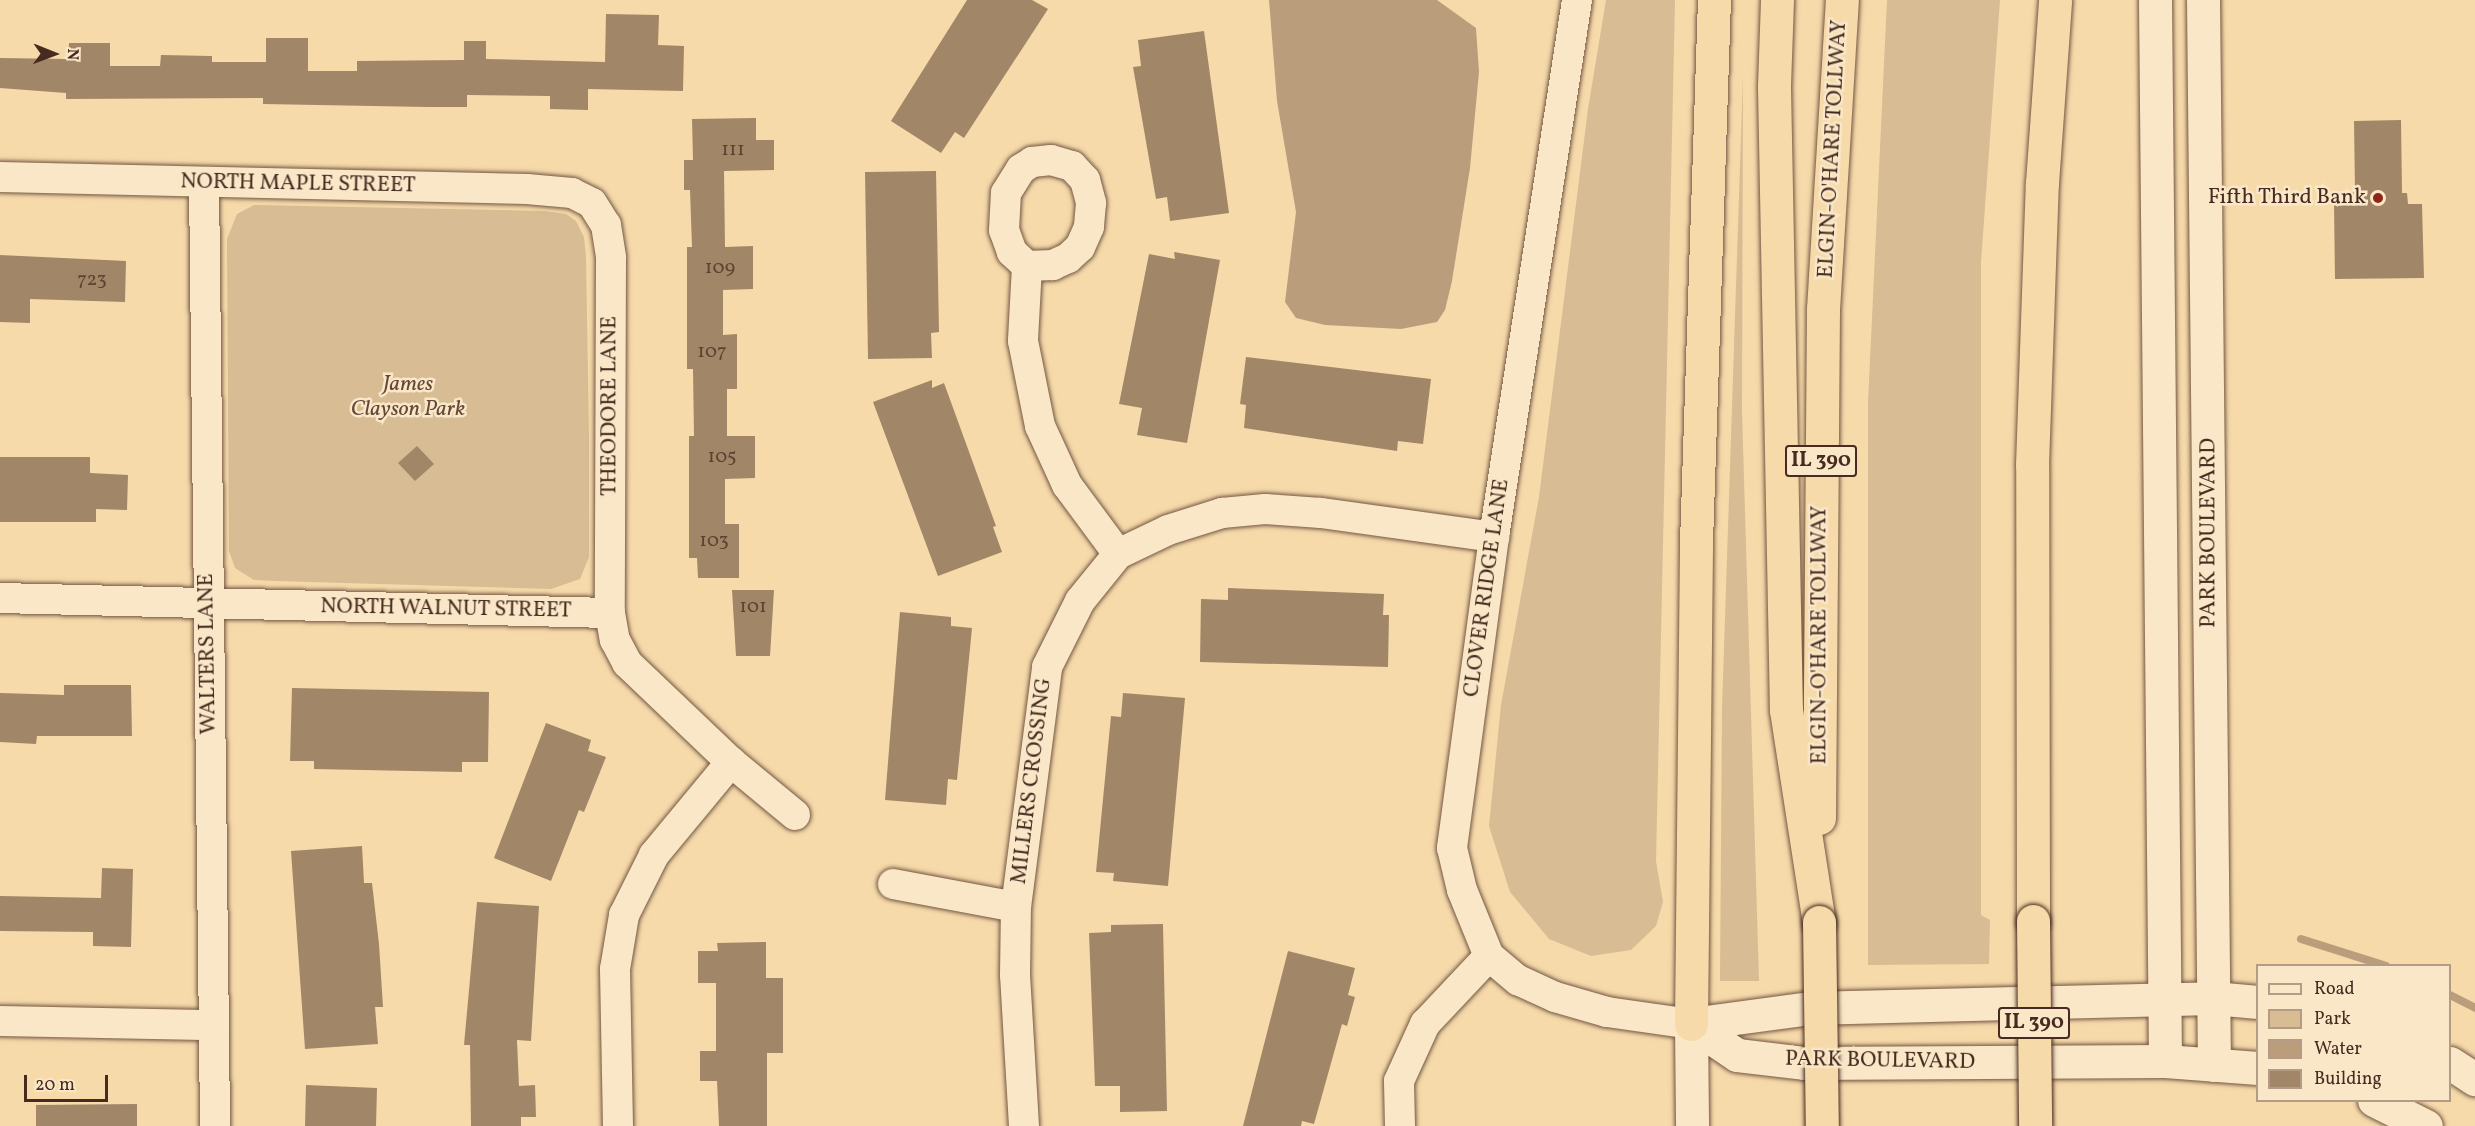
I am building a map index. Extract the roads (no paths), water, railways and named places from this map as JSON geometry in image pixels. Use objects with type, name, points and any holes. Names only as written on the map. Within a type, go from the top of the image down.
[{"type":"highway","points":[[1692,1024],[1696,542],[1714,0]]},
{"type":"highway","points":[[1777,0],[1774,87],[1786,710],[1819,922]]},
{"type":"highway","name":"ELGIN-O'HARE TOLLWAY","points":[[1822,1126],[1819,922],[1823,321],[1842,0]]},
{"type":"highway","name":"IL 390","points":[[2035,1126],[2032,465],[2042,183],[2055,0]]},
{"type":"street","name":"CLOVER RIDGE LANE","points":[[1577,0],[1494,537],[1452,848],[1462,890],[1489,956],[1518,980],[1555,997],[1607,1012],[1692,1024]]},
{"type":"street","points":[[2155,0],[2163,999],[2166,1061]]},
{"type":"street","name":"PARK BOULEVARD","points":[[2203,0],[2214,1065]]},
{"type":"street","name":"NORTH MAPLE STREET","points":[[0,177],[536,190],[572,193],[592,203]]},
{"type":"street","name":"WALTERS LANE","points":[[204,182],[215,1126]]},
{"type":"street","name":"THEODORE LANE","points":[[592,203],[606,225],[611,258],[610,613]]},
{"type":"street","points":[[1027,266],[1023,341],[1040,426],[1067,485],[1118,554]]},
{"type":"street","name":"MILLERS CROSSING","points":[[1024,1126],[1015,975],[1016,907],[1047,668],[1080,601],[1118,554],[1184,524],[1246,510],[1392,521],[1494,537]]},
{"type":"street","name":"NORTH WALNUT STREET","points":[[0,598],[610,613]]},
{"type":"street","points":[[610,613],[613,633],[624,659],[731,762],[795,815]]},
{"type":"street","points":[[618,1126],[615,969],[624,915],[637,884],[654,855],[731,762]]},
{"type":"street","points":[[893,884],[1016,907]]},
{"type":"street","points":[[1400,1126],[1399,1082],[1425,1024],[1489,956]]},
{"type":"street","points":[[1692,1126],[1692,1024],[1809,1008],[2213,998],[2256,1002]]},
{"type":"street","points":[[0,1021],[214,1025]]},
{"type":"street","name":"PARK BOULEVARD","points":[[1692,1024],[1737,1055],[1804,1063],[2166,1061],[2256,1068]]},
{"type":"street","points":[[2451,1064],[2475,1079]]},
{"type":"street","points":[[2376,1102],[2426,1126]]},
{"type":"water","points":[[1269,0],[1437,0],[1476,28],[1479,72],[1470,168],[1452,281],[1445,310],[1437,322],[1401,329],[1325,325],[1296,318],[1285,302],[1296,212],[1277,101]]},
{"type":"waterway","points":[[2301,939],[2380,964]]},
{"type":"waterway","points":[[2451,996],[2475,1008]]},
{"type":"place","name":"Fifth Third Bank","points":[[2378,198]]},
{"type":"park label","name":"James Clayson Park","points":[[408,396]]}]
